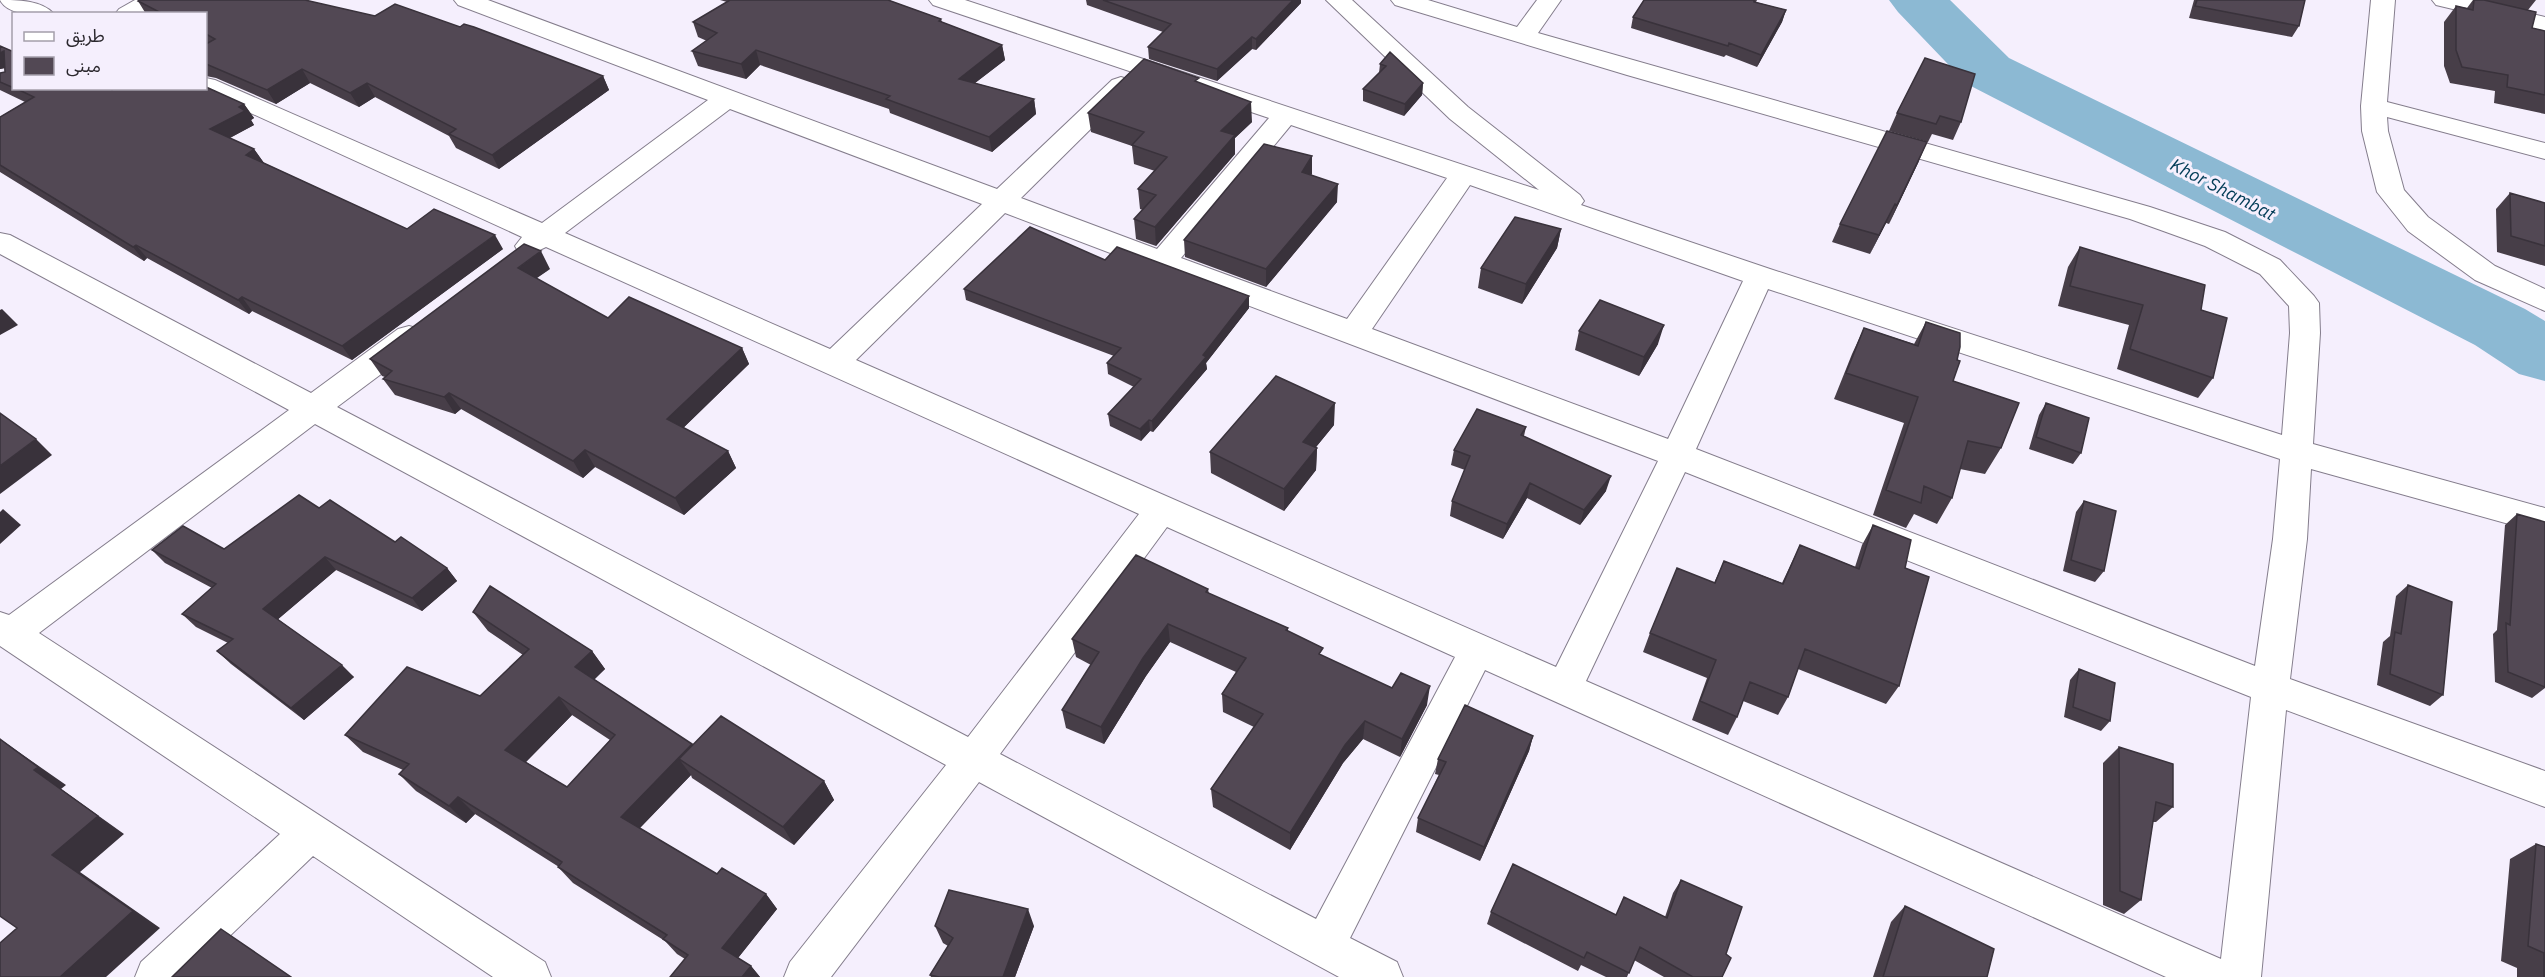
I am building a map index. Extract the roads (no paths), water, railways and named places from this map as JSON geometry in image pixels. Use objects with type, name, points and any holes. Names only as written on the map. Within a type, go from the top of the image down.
[{"type":"street","points":[[11,0],[38,12]]},
{"type":"street","points":[[131,12],[153,0]]},
{"type":"street","points":[[467,0],[1677,455],[2270,688],[2545,789]]},
{"type":"street","points":[[940,0],[1464,174],[1760,276],[2296,452],[2545,521]]},
{"type":"street","points":[[1338,0],[1459,112],[1539,178],[1596,219]]},
{"type":"street","points":[[1403,0],[2140,213],[2215,239],[2270,267],[2304,303],[2305,333],[2289,538],[2270,688],[2240,977]]},
{"type":"street","points":[[1523,36],[1549,0]]},
{"type":"street","points":[[2383,0],[2374,106],[2375,131],[2391,192],[2418,224],[2485,273],[2545,301]]},
{"type":"street","points":[[2444,0],[2545,24]]},
{"type":"street","points":[[833,364],[1140,67]]},
{"type":"street","points":[[207,86],[2214,977]]},
{"type":"street","points":[[507,263],[728,98]]},
{"type":"street","points":[[2374,106],[2545,151]]},
{"type":"street","points":[[1162,261],[1286,116]]},
{"type":"street","points":[[1353,333],[1464,174]]},
{"type":"street","points":[[0,242],[1382,977]]},
{"type":"street","points":[[1564,689],[1760,276]]},
{"type":"street","points":[[433,319],[6,630],[530,977]]},
{"type":"street","points":[[805,977],[973,760],[1161,510]]},
{"type":"street","points":[[1324,946],[1477,650]]},
{"type":"street","points":[[156,977],[312,831]]},
{"type":"waterway","name":"Khor Shambat","points":[[1918,0],[1988,71],[2500,327],[2545,355]]}]
